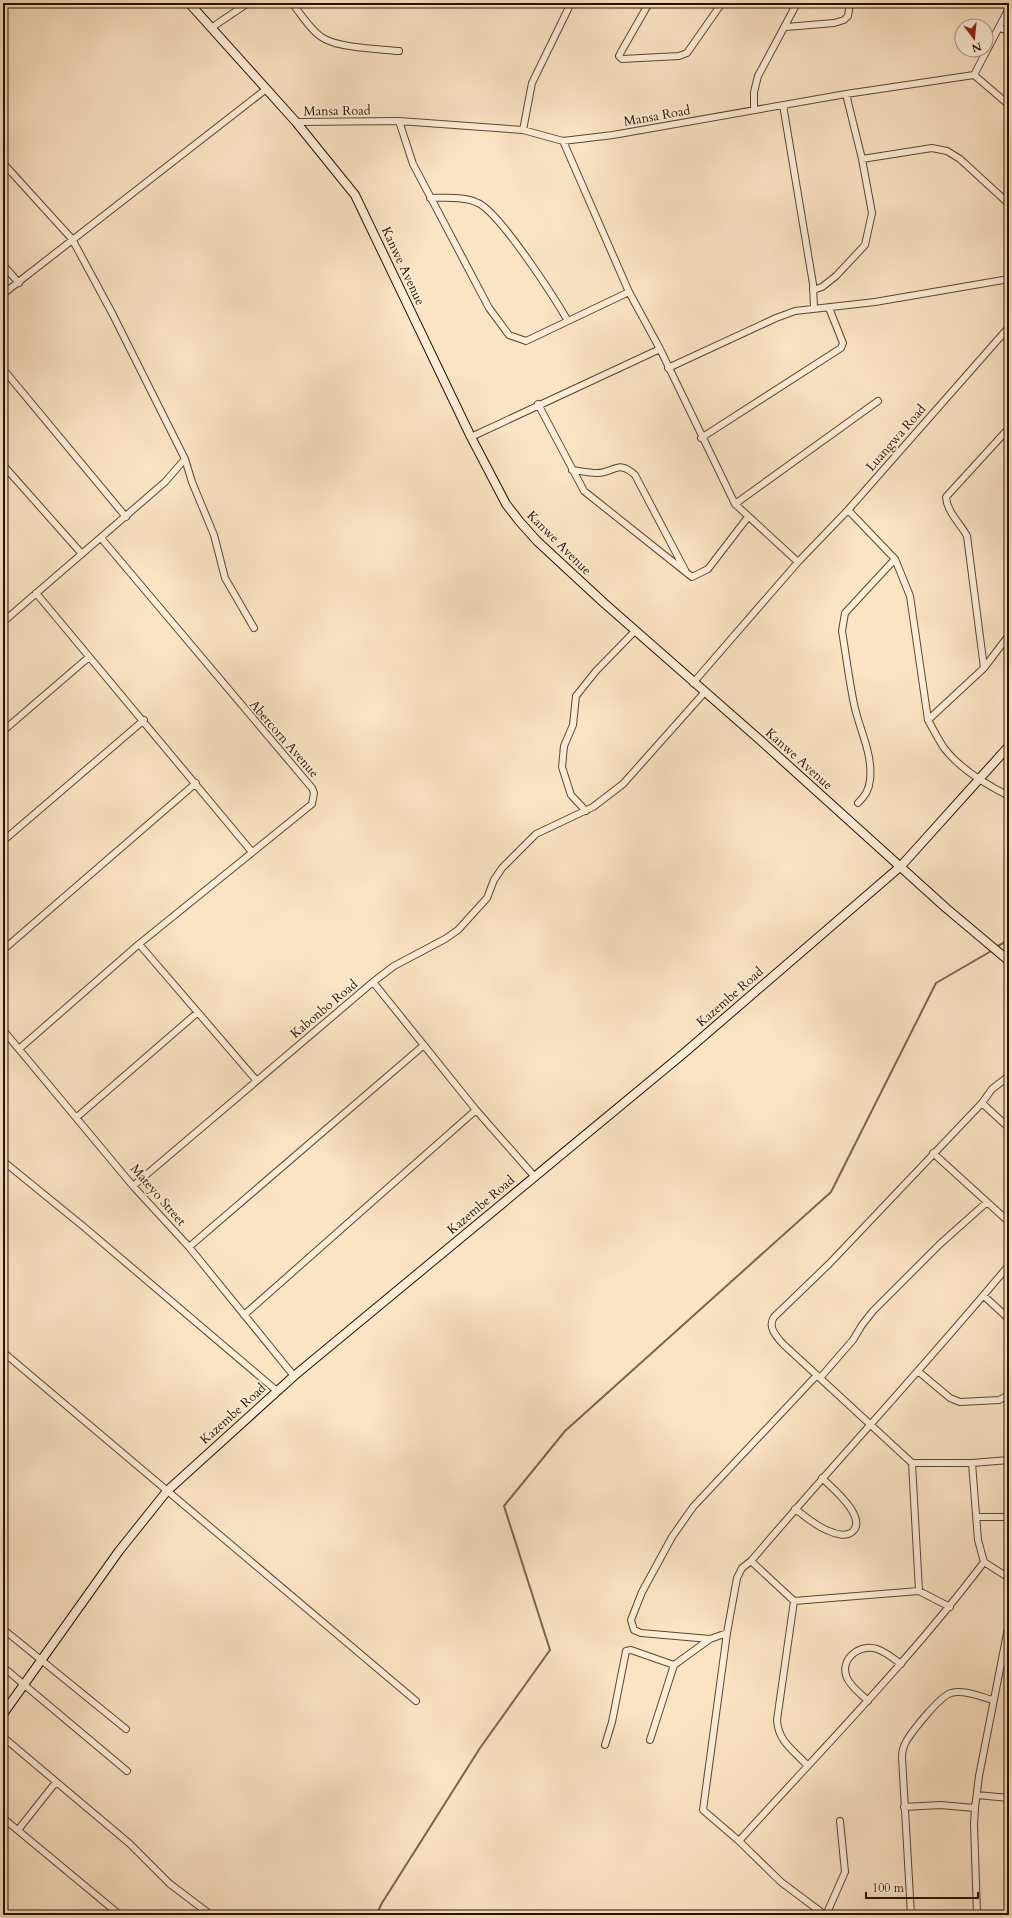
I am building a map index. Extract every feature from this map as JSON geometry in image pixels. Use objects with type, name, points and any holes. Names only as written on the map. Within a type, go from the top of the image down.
[{"type":"main road","name":"Kanwe Avenue","points":[[189,3],[265,90],[296,122],[348,185],[362,207],[471,437],[506,504],[520,522],[537,541],[704,693],[760,740],[946,908],[1009,961]]},
{"type":"main road","name":"Kazembe Road","points":[[3,1714],[42,1662],[119,1551],[167,1491],[294,1376],[682,1054],[901,866],[1009,746]]},
{"type":"street","points":[[211,28],[248,3]]},
{"type":"street","points":[[292,3],[321,37],[330,41],[372,49],[399,51]]},
{"type":"street","points":[[524,130],[532,83],[572,3]]},
{"type":"street","points":[[649,3],[619,56],[622,60],[679,56],[687,53],[722,3]]},
{"type":"street","points":[[754,110],[754,92],[758,76],[786,27],[797,3]]},
{"type":"street","points":[[786,27],[840,22],[848,16],[850,3]]},
{"type":"street","points":[[1009,8],[974,75],[1009,105]]},
{"type":"street","points":[[999,28],[1009,31]]},
{"type":"street","name":"Mansa Road","points":[[296,122],[399,121],[524,130],[563,141],[613,135],[783,104],[974,75]]},
{"type":"street","points":[[3,294],[265,90]]},
{"type":"street","points":[[813,290],[822,287],[836,276],[865,245],[872,213],[862,160],[846,94]]},
{"type":"street","points":[[783,104],[813,290],[814,308]]},
{"type":"street","points":[[399,121],[408,154],[430,198],[489,308],[509,335],[526,341],[629,292]]},
{"type":"street","points":[[563,141],[629,292],[660,349],[701,438],[735,504],[798,562]]},
{"type":"street","points":[[862,160],[932,148],[947,151],[960,159],[1009,204]]},
{"type":"street","points":[[3,163],[72,240],[112,313],[185,460],[192,482],[214,535],[225,578],[254,628]]},
{"type":"street","points":[[430,198],[470,200],[485,208],[500,223],[551,292],[568,321]]},
{"type":"street","points":[[3,265],[19,283]]},
{"type":"street","points":[[668,368],[776,318],[795,311],[814,308],[829,308],[929,294],[1009,279]]},
{"type":"street","points":[[701,438],[842,346],[843,343],[829,308]]},
{"type":"street","name":"Luangwa Road","points":[[693,683],[798,562],[848,510],[1009,327]]},
{"type":"street","points":[[471,437],[538,404],[660,349]]},
{"type":"street","points":[[3,369],[126,517]]},
{"type":"street","points":[[735,504],[878,401]]},
{"type":"street","points":[[538,404],[572,470],[589,496],[692,577],[708,569],[748,517]]},
{"type":"street","points":[[984,668],[967,536],[960,523],[950,511],[946,496],[1009,428]]},
{"type":"street","points":[[3,622],[36,592],[126,517],[165,482],[185,460]]},
{"type":"street","points":[[3,465],[82,554]]},
{"type":"street","points":[[572,470],[598,473],[618,467],[632,472],[635,475],[687,574]]},
{"type":"street","points":[[848,510],[895,559],[910,596],[928,720],[947,751],[978,780],[1009,796]]},
{"type":"street","name":"Abercorn Avenue","points":[[19,1049],[139,944],[312,804],[314,793],[312,788],[101,538]]},
{"type":"street","points":[[858,803],[869,788],[870,770],[863,733],[854,706],[842,631],[843,622],[845,613],[852,604],[895,559]]},
{"type":"street","points":[[36,592],[89,657],[144,720],[252,852]]},
{"type":"street","points":[[586,811],[572,795],[562,767],[564,746],[573,725],[576,696],[596,671],[635,631]]},
{"type":"street","points":[[928,720],[984,668],[1009,635]]},
{"type":"street","points":[[3,731],[89,657]]},
{"type":"street","points":[[373,982],[394,966],[445,939],[458,930],[487,898],[494,880],[502,868],[536,834],[570,816],[586,811],[601,802],[629,778],[704,693]]},
{"type":"street","points":[[3,841],[144,720]]},
{"type":"street","points":[[3,950],[196,783]]},
{"type":"street","points":[[139,944],[256,1080]]},
{"type":"street","name":"Kabonbo Road","points":[[133,1186],[373,982],[476,1110],[534,1176]]},
{"type":"street","points":[[78,1117],[197,1013]]},
{"type":"street","name":"Mateyo Street","points":[[3,1030],[78,1117],[133,1186],[189,1247],[294,1376]]},
{"type":"street","points":[[189,1247],[424,1045]]},
{"type":"street","points":[[1009,1076],[992,1090],[982,1103],[933,1152],[829,1264],[771,1321],[774,1333],[783,1344],[869,1425],[912,1463],[972,1463],[1009,1460]]},
{"type":"street","points":[[982,1103],[1009,1128]]},
{"type":"street","points":[[244,1315],[476,1110]]},
{"type":"street","points":[[933,1152],[986,1203],[1009,1222]]},
{"type":"street","points":[[3,1161],[84,1227],[277,1391]]},
{"type":"street","points":[[710,1639],[641,1633],[634,1630],[631,1620],[642,1592],[672,1537],[693,1507],[853,1340],[873,1311],[940,1244],[986,1203]]},
{"type":"street","points":[[840,1821],[845,1872],[826,1915],[781,1882],[739,1841],[703,1810],[727,1633],[737,1578],[742,1568],[750,1561],[869,1425],[919,1372],[1009,1266]]},
{"type":"street","points":[[984,1296],[1009,1319]]},
{"type":"street","points":[[3,1352],[416,1701]]},
{"type":"street","points":[[919,1372],[950,1398],[960,1402],[998,1400],[1009,1396]]},
{"type":"street","points":[[912,1463],[919,1591]]},
{"type":"street","points":[[972,1463],[978,1540],[984,1562],[1009,1578]]},
{"type":"street","points":[[795,1509],[827,1530],[846,1535],[853,1532],[856,1526],[856,1519],[852,1509],[846,1500],[822,1478]]},
{"type":"street","points":[[976,1517],[1009,1517]]},
{"type":"street","points":[[750,1561],[794,1601],[919,1591],[950,1607]]},
{"type":"street","points":[[739,1841],[901,1664],[950,1607],[984,1562]]},
{"type":"street","points":[[794,1601],[777,1720],[777,1732],[783,1741],[807,1765]]},
{"type":"street","points":[[978,1915],[974,1824],[975,1808],[993,1700],[1009,1623]]},
{"type":"street","points":[[3,1629],[126,1729]]},
{"type":"street","points":[[650,1740],[674,1665],[710,1639],[727,1633]]},
{"type":"street","points":[[868,1701],[846,1677],[849,1656],[855,1652],[870,1647],[883,1651],[901,1664]]},
{"type":"street","points":[[604,1745],[612,1722],[626,1651],[630,1650],[674,1665]]},
{"type":"street","points":[[3,1667],[127,1771]]},
{"type":"street","points":[[911,1915],[904,1807],[903,1749],[912,1732],[941,1699],[950,1693],[961,1692],[993,1700]]},
{"type":"street","points":[[3,1737],[130,1844],[170,1884],[211,1915]]},
{"type":"street","points":[[18,1830],[56,1782]]},
{"type":"street","points":[[977,1795],[1009,1798]]},
{"type":"street","points":[[904,1807],[940,1805],[975,1808]]},
{"type":"street","points":[[3,1818],[120,1915]]},
{"type":"waterway","points":[[996,947],[1009,940]]},
{"type":"waterway","points":[[376,1915],[382,1903],[480,1748],[550,1650],[504,1506],[565,1431],[831,1192],[936,983],[993,950]]}]
